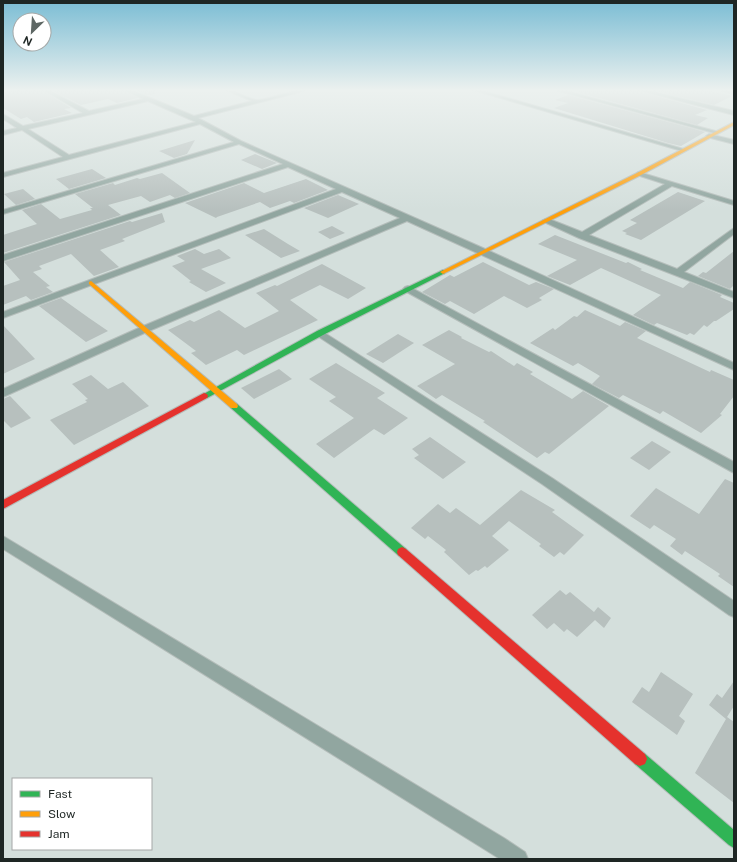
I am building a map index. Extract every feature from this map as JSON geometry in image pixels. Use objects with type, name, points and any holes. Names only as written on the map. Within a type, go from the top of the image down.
[{"type":"street","points":[[3,133],[14,130]]},
{"type":"street","points":[[25,130],[69,158]]},
{"type":"street","points":[[3,175],[171,130]]},
{"type":"street","points":[[217,130],[288,165],[482,251],[734,367]]},
{"type":"street","points":[[615,130],[684,150]]},
{"type":"street","points":[[700,130],[734,142]]},
{"type":"street","points":[[3,505],[320,333],[639,174],[720,130]]},
{"type":"street","points":[[3,212],[239,142]]},
{"type":"street","points":[[3,258],[288,165]]},
{"type":"street","points":[[639,174],[734,204]]},
{"type":"street","points":[[582,236],[671,184]]},
{"type":"street","points":[[3,315],[342,189]]},
{"type":"street","points":[[3,393],[145,329],[406,218]]},
{"type":"street","points":[[546,221],[734,295]]},
{"type":"street","points":[[678,273],[734,230]]},
{"type":"street","points":[[91,283],[734,840]]},
{"type":"street","points":[[408,289],[734,468]]},
{"type":"street","points":[[320,333],[547,481],[734,610]]},
{"type":"street","points":[[3,542],[518,859]]},
{"type":"building","points":[[626,130],[698,130],[705,132],[681,146]]},
{"type":"building","points":[[195,140],[187,154],[174,158],[159,151]]},
{"type":"building","points":[[255,154],[277,163],[262,169],[241,160]]},
{"type":"building","points":[[92,169],[106,178],[69,189],[56,179]]},
{"type":"building","points":[[162,173],[190,193],[175,198],[170,195],[150,202],[141,196],[108,205],[121,215],[3,253],[3,235],[37,224],[22,210],[41,204],[60,219],[92,210],[90,208],[93,208],[75,194],[113,183],[115,185],[137,178],[140,179]]},
{"type":"building","points":[[306,179],[328,190],[294,203],[290,201],[270,208],[260,202],[216,218],[185,203],[244,183],[264,193]]},
{"type":"building","points":[[23,189],[35,199],[16,205],[4,194]]},
{"type":"building","points":[[678,192],[705,201],[641,240],[625,234],[627,233],[622,231],[637,223],[630,220]]},
{"type":"building","points":[[338,195],[359,204],[328,218],[304,208]]},
{"type":"building","points":[[162,213],[165,222],[122,239],[125,241],[100,250],[119,267],[94,276],[71,254],[39,266],[42,269],[33,272],[50,286],[46,287],[53,292],[31,300],[26,296],[3,305],[3,286],[20,280],[4,262],[130,221],[132,222]]},
{"type":"building","points":[[332,226],[345,233],[330,239],[318,232]]},
{"type":"building","points":[[264,229],[300,251],[281,258],[245,235]]},
{"type":"building","points":[[555,235],[626,263],[628,262],[642,269],[640,270],[683,288],[690,282],[722,295],[720,297],[734,303],[734,309],[707,327],[704,325],[694,335],[690,333],[687,335],[657,323],[654,325],[633,315],[661,295],[601,268],[570,285],[547,276],[577,260],[538,244]]},
{"type":"building","points":[[195,249],[204,254],[219,249],[231,258],[201,269],[226,283],[206,292],[189,282],[191,281],[172,266],[185,261],[177,256]]},
{"type":"building","points":[[734,251],[734,285],[730,289],[698,276],[703,272],[706,273]]},
{"type":"building","points":[[483,262],[529,285],[536,282],[554,289],[539,298],[542,300],[527,308],[504,296],[474,314],[450,301],[445,304],[422,292],[450,275],[454,277]]},
{"type":"building","points":[[322,264],[366,288],[348,299],[320,285],[290,300],[318,320],[244,355],[237,350],[206,365],[191,353],[196,351],[168,330],[190,320],[194,322],[219,310],[245,328],[279,311],[256,293],[275,285],[277,286]]},
{"type":"building","points":[[61,298],[108,331],[86,342],[39,306]]},
{"type":"building","points":[[585,310],[620,326],[625,322],[646,331],[637,338],[710,372],[711,370],[734,380],[734,396],[720,414],[722,415],[701,433],[663,411],[660,414],[623,395],[619,398],[592,384],[600,376],[578,363],[573,366],[530,343],[553,328],[555,330],[574,316],[577,317]]},
{"type":"building","points":[[3,325],[35,359],[3,374]]},
{"type":"building","points":[[449,330],[462,337],[461,338],[489,352],[491,351],[514,366],[517,363],[533,372],[530,374],[572,399],[583,391],[609,406],[549,454],[545,452],[537,458],[483,422],[485,421],[442,395],[436,399],[417,386],[455,364],[422,345]]},
{"type":"building","points":[[398,334],[414,343],[383,363],[366,354]]},
{"type":"building","points":[[336,363],[385,393],[377,398],[408,418],[384,435],[374,429],[334,458],[316,444],[354,418],[329,401],[336,397],[309,379]]},
{"type":"building","points":[[279,369],[292,379],[254,399],[241,388]]},
{"type":"building","points":[[91,375],[108,389],[123,382],[149,406],[74,445],[50,420],[87,402],[85,400],[88,399],[72,384]]},
{"type":"building","points":[[10,396],[31,418],[11,428],[3,420],[3,399]]},
{"type":"building","points":[[430,437],[466,462],[443,479],[414,458],[419,455],[412,449]]},
{"type":"building","points":[[652,441],[671,452],[649,470],[630,458]]},
{"type":"building","points":[[725,479],[734,483],[734,587],[718,576],[720,574],[685,551],[682,555],[670,546],[676,539],[654,525],[650,529],[630,516],[656,488],[699,514]]},
{"type":"building","points":[[521,490],[555,510],[552,512],[584,535],[564,555],[560,552],[554,557],[539,546],[541,544],[509,521],[492,536],[509,550],[487,568],[485,566],[469,575],[444,552],[446,550],[428,536],[425,539],[411,528],[438,504],[450,513],[456,508],[480,525]]},
{"type":"building","points":[[560,590],[566,595],[570,592],[594,612],[598,607],[611,618],[604,628],[595,620],[577,637],[567,629],[564,632],[554,623],[547,629],[532,615]]},
{"type":"building","points":[[661,672],[693,694],[679,716],[685,721],[677,735],[632,702],[642,687],[649,692]]},
{"type":"building","points":[[734,681],[734,706],[727,717],[734,722],[734,803],[695,773],[726,719],[709,705],[717,694],[722,698]]},
{"type":"traffic: fast","points":[[204,396],[320,333],[443,272]]},
{"type":"traffic: fast","points":[[234,406],[402,552]]},
{"type":"traffic: fast","points":[[640,759],[734,840]]},
{"type":"traffic: slow","points":[[443,272],[639,174],[721,130]]},
{"type":"traffic: slow","points":[[91,283],[234,406]]},
{"type":"traffic: jam","points":[[3,505],[204,396]]},
{"type":"traffic: jam","points":[[402,552],[640,759]]}]
